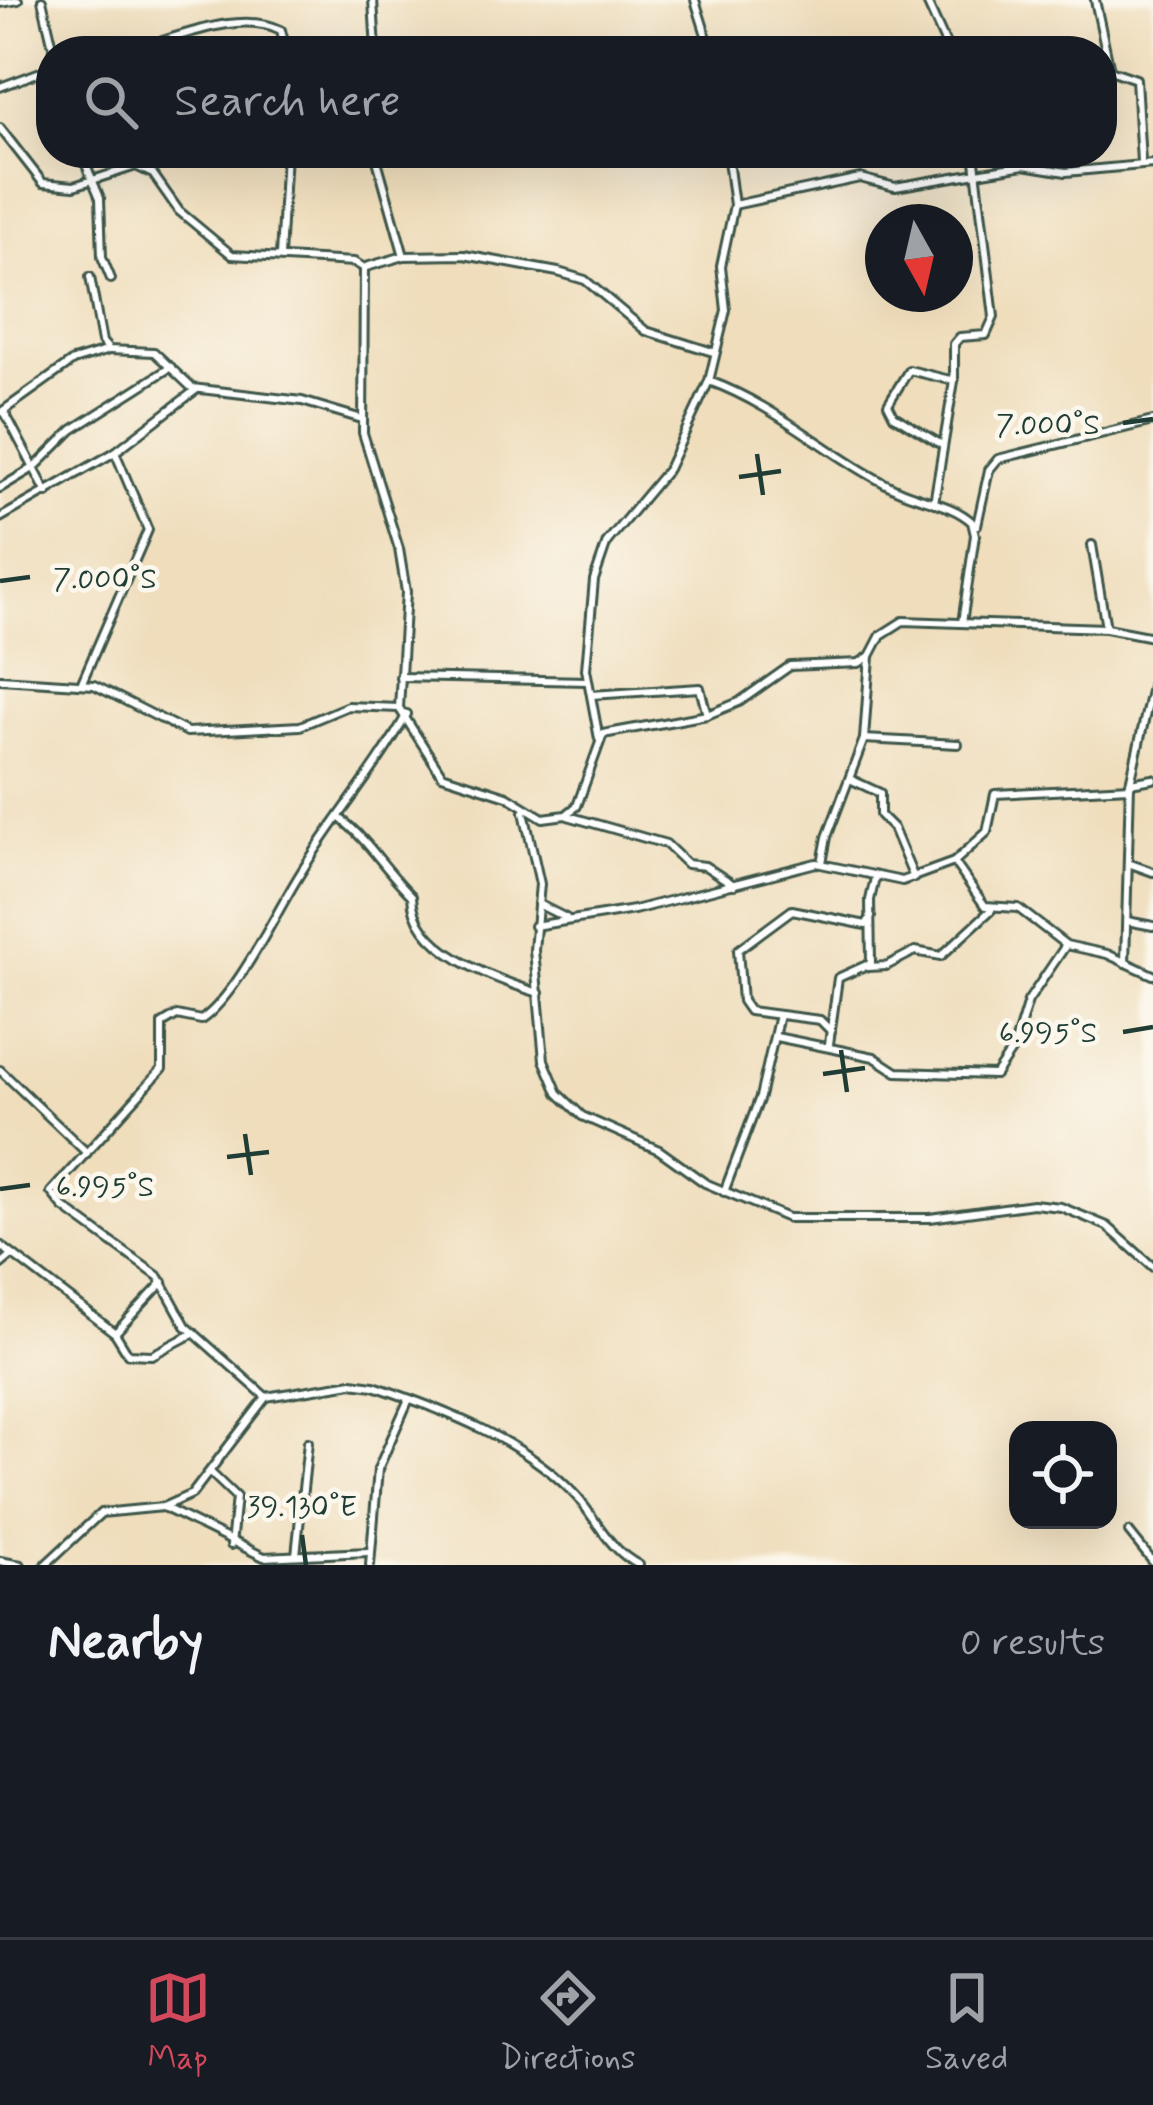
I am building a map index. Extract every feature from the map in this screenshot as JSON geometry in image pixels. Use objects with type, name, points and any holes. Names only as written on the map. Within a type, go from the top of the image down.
[{"type":"street","points":[[0,3],[18,0]]},
{"type":"street","points":[[42,0],[50,36]]},
{"type":"street","points":[[373,0],[375,36]]},
{"type":"street","points":[[695,0],[706,36]]},
{"type":"street","points":[[926,0],[942,36]]},
{"type":"street","points":[[1095,0],[1103,36]]},
{"type":"street","points":[[180,36],[208,28],[255,25],[281,30],[282,36]]},
{"type":"street","points":[[1117,72],[1136,79],[1141,162]]},
{"type":"street","points":[[0,87],[36,74]]},
{"type":"street","points":[[0,128],[43,183],[67,187],[129,168]]},
{"type":"street","points":[[1117,166],[1153,164]]},
{"type":"street","points":[[88,168],[102,257],[111,279]]},
{"type":"street","points":[[140,168],[153,174],[179,211],[232,255],[280,256],[364,268],[404,256],[488,256],[578,278],[646,331],[713,352]]},
{"type":"street","points":[[280,256],[285,168]]},
{"type":"street","points":[[379,168],[404,256]]},
{"type":"street","points":[[566,815],[580,799],[598,739],[586,644],[602,554],[668,469],[709,381],[726,310],[722,266],[734,206],[729,168]]},
{"type":"street","points":[[934,503],[954,381],[956,339],[986,334],[994,317],[977,168]]},
{"type":"street","points":[[734,206],[823,182],[860,178],[895,187],[1010,168]]},
{"type":"street","points":[[1045,168],[1073,172],[1100,168]]},
{"type":"street","points":[[364,268],[362,418],[404,579],[399,708]]},
{"type":"street","points":[[90,277],[102,342],[109,350]]},
{"type":"street","points":[[47,494],[2,412],[73,361],[109,350],[149,350],[183,383],[197,389],[302,400],[362,418]]},
{"type":"street","points":[[0,488],[34,467],[72,430],[171,367]]},
{"type":"street","points":[[942,445],[894,416],[888,404],[909,370],[954,381]]},
{"type":"street","points":[[709,381],[768,407],[883,482],[956,510],[975,528]]},
{"type":"street","points":[[0,518],[116,452],[197,389]]},
{"type":"street","points":[[962,622],[975,528],[994,462],[1153,422]]},
{"type":"street","points":[[82,682],[148,530],[116,452]]},
{"type":"street","points":[[1092,544],[1106,628]]},
{"type":"street","points":[[822,863],[826,836],[852,780],[864,739],[870,656],[881,635],[903,621],[1106,628],[1153,637]]},
{"type":"street","points":[[598,739],[620,728],[707,715],[739,702],[790,666],[859,663],[870,656]]},
{"type":"street","points":[[400,677],[588,681]]},
{"type":"street","points":[[0,679],[82,682],[187,733],[300,726],[348,706],[399,708],[442,775],[507,796],[524,812],[544,818],[566,815],[666,844],[687,864],[705,866],[737,887]]},
{"type":"street","points":[[1125,963],[1130,785],[1153,682]]},
{"type":"street","points":[[592,695],[700,688],[707,715]]},
{"type":"street","points":[[266,1397],[180,1320],[163,1282],[52,1196],[52,1187],[163,1069],[163,1024],[177,1016],[202,1020],[226,999],[294,884],[407,714]]},
{"type":"street","points":[[864,739],[958,744]]},
{"type":"street","points":[[534,926],[737,887],[822,863],[875,878],[914,878],[954,862],[987,832],[995,794],[1130,785],[1153,779]]},
{"type":"street","points":[[852,780],[880,793],[880,815],[893,827],[914,878]]},
{"type":"street","points":[[524,812],[539,875],[534,926],[544,1060],[568,1105],[602,1126],[659,1150],[724,1192],[808,1220],[930,1218],[1033,1204],[1060,1207],[1107,1226],[1153,1267]]},
{"type":"street","points":[[340,819],[368,841],[391,877],[412,896],[413,916],[425,931],[488,975],[539,993]]},
{"type":"street","points":[[954,862],[979,902],[1022,910],[1066,946],[1153,975]]},
{"type":"street","points":[[1128,863],[1153,872]]},
{"type":"street","points":[[868,968],[875,878]]},
{"type":"street","points":[[538,904],[570,919]]},
{"type":"street","points":[[829,1044],[838,978],[915,951],[941,956],[994,908]]},
{"type":"street","points":[[831,1031],[820,1020],[746,1008],[740,948],[792,910],[855,925],[866,925],[871,917]]},
{"type":"street","points":[[1127,921],[1153,926]]},
{"type":"street","points":[[776,1037],[829,1044],[874,1057],[897,1072],[995,1076],[1014,1047],[1028,1000],[1066,946]]},
{"type":"street","points":[[724,1192],[776,1037],[779,1015]]},
{"type":"street","points":[[0,1070],[87,1153]]},
{"type":"street","points":[[0,1245],[115,1333],[128,1354],[145,1357],[194,1333]]},
{"type":"street","points":[[0,1264],[12,1255]]},
{"type":"street","points":[[115,1333],[163,1282]]},
{"type":"street","points":[[45,1565],[101,1513],[163,1508],[193,1494],[266,1397],[352,1383],[409,1400],[517,1450],[577,1498],[600,1532],[639,1565]]},
{"type":"street","points":[[370,1565],[378,1469],[409,1400]]},
{"type":"street","points":[[296,1555],[308,1442]]},
{"type":"street","points":[[211,1473],[235,1494],[231,1545]]},
{"type":"street","points":[[163,1508],[263,1557],[368,1552]]},
{"type":"street","points":[[1129,1532],[1153,1562]]},
{"type":"street","points":[[0,1561],[21,1565]]}]
